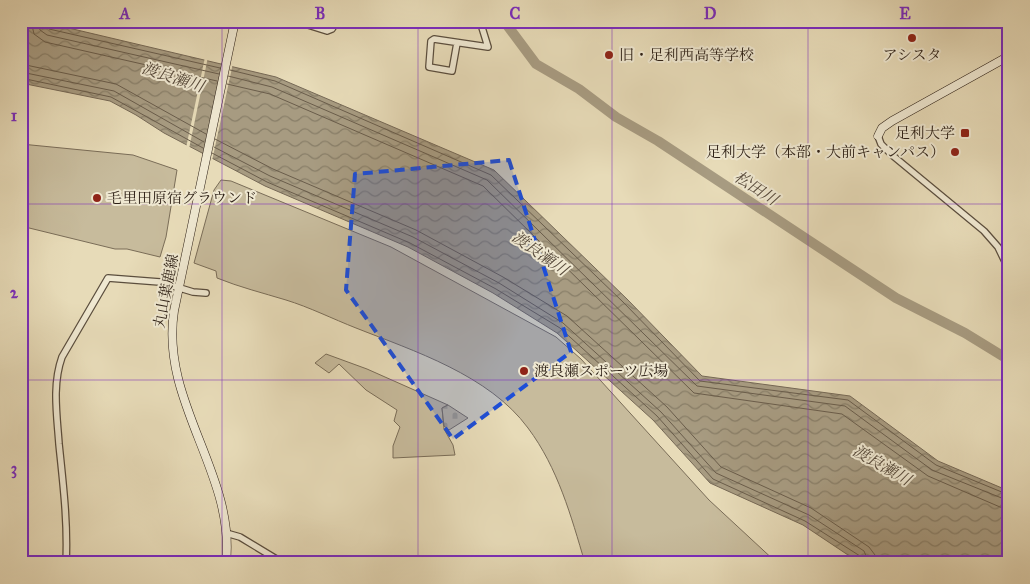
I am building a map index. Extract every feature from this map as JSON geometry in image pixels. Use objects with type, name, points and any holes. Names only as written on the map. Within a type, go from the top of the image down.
[{"type":"main road","name":"丸山葉鹿線","points":[[226,563],[226,533],[219,497],[172,360],[172,328],[234,25]]},
{"type":"main road","points":[[878,136],[882,128],[892,121],[1009,56]]},
{"type":"street","points":[[295,21],[327,31],[332,30],[337,21]]},
{"type":"street","points":[[457,42],[452,70],[429,67],[431,41],[434,38],[488,47],[480,21]]},
{"type":"street","points":[[878,136],[881,144],[892,155],[991,238],[1009,270]]},
{"type":"street","points":[[66,563],[65,506],[56,391],[58,370],[62,357],[108,278],[180,285],[206,293]]},
{"type":"street","points":[[226,533],[240,538],[284,563]]},
{"type":"highlighted area","points":[[509,160],[571,352],[453,439],[346,290],[355,174]]},
{"type":"green space","name":"毛里田原宿グラウンド","points":[[21,144],[133,155],[177,170],[166,237],[160,257],[127,249],[115,249],[21,226]]},
{"type":"green space","name":"渡良瀬スポーツ広場","points":[[221,180],[231,181],[391,247],[556,337],[581,359],[709,500],[777,563],[585,563],[556,476],[548,459],[528,428],[512,409],[493,393],[472,379],[426,356],[303,306],[217,278],[216,271],[194,263],[214,190]]},
{"type":"green space","points":[[326,354],[367,369],[448,405],[442,408],[444,429],[453,445],[455,455],[393,458],[393,446],[400,427],[394,421],[397,410],[366,390],[339,364],[329,373],[315,363]]},
{"type":"green space","points":[[448,405],[468,418],[449,430],[444,426],[442,408]]},
{"type":"water","name":"渡良瀬川","points":[[21,21],[39,21],[276,77],[494,170],[627,299],[702,376],[850,396],[938,461],[1009,491],[1009,563],[860,563],[803,525],[710,483],[653,420],[557,333],[493,293],[408,247],[265,186],[164,133],[110,101],[21,83]]},
{"type":"pier","points":[[205,57],[208,57],[189,149],[186,148]]},
{"type":"pier","points":[[224,61],[233,63],[212,161],[204,157]]},
{"type":"waterway","name":"松田川","points":[[504,21],[536,64],[579,89],[616,117],[658,141],[896,298],[965,333],[1009,360]]},
{"type":"place","name":"アシスタ","points":[[912,38]]},
{"type":"place","name":"旧・足利西高等学校","points":[[609,55]]},
{"type":"place","name":"足利大学","points":[[965,133]]},
{"type":"place","name":"足利大学（本部・大前キャンパス）","points":[[955,152]]},
{"type":"place","name":"毛里田原宿グラウンド","points":[[97,198]]},
{"type":"place","name":"渡良瀬スポーツ広場","points":[[524,371]]}]
